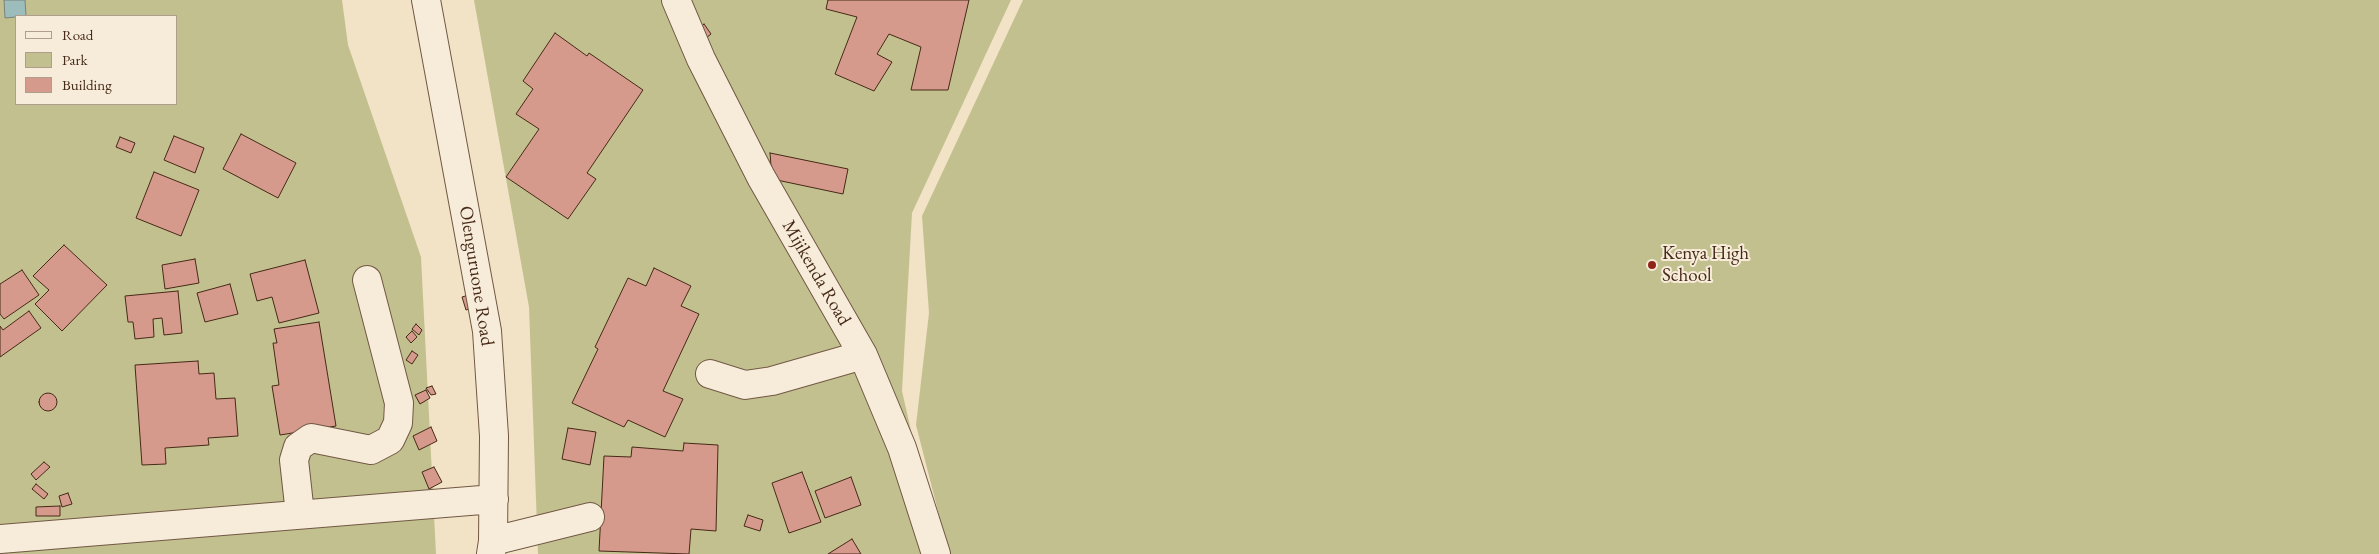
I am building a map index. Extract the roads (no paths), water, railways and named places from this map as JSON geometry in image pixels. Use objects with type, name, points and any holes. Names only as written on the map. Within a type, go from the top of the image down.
[{"type":"street","name":"Olenguruone Road","points":[[426,0],[487,331],[494,436],[492,547]]},
{"type":"street","name":"Mijikenda Road","points":[[676,0],[701,59],[761,177],[863,355],[902,448],[936,554]]},
{"type":"street","points":[[300,514],[294,460],[298,447],[311,438],[371,450],[390,440],[398,423],[399,403],[367,280]]},
{"type":"street","points":[[710,374],[745,385],[754,384],[772,381],[863,355]]},
{"type":"street","points":[[0,539],[494,499]]},
{"type":"street","points":[[492,547],[590,517]]},
{"type":"water","points":[[4,0],[25,0],[26,15],[15,15],[15,17],[5,18]]},
{"type":"place","name":"Kenya High School","points":[[1652,265]]}]
